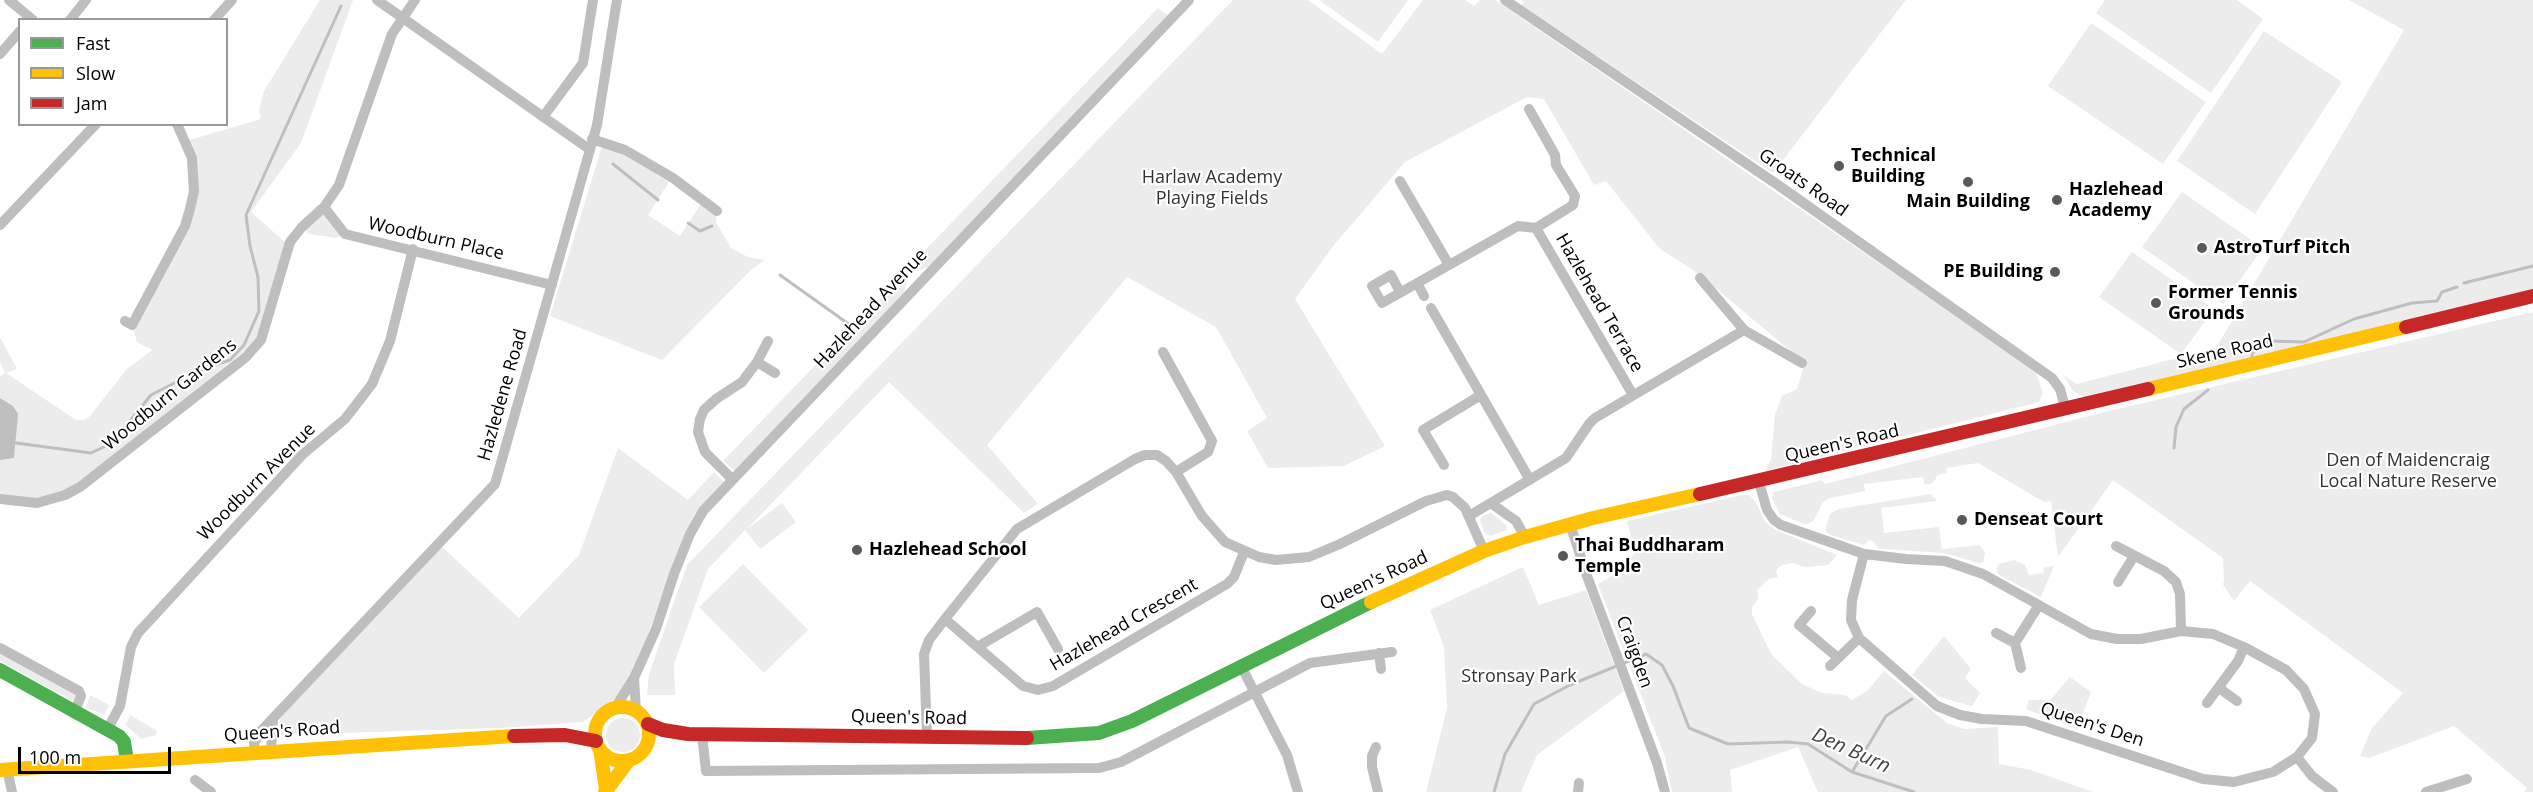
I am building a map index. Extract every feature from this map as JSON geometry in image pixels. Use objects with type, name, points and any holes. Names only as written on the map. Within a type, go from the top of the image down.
[{"type":"main road","name":"Skene Road","points":[[2065,407],[2533,296]]},
{"type":"main road","name":"Queen's Road","points":[[646,747],[698,738],[1047,738],[1099,733],[1132,722],[1359,607],[1484,551],[1525,537],[1570,524],[1759,482],[2065,407]]},
{"type":"main road","points":[[0,670],[108,728],[124,742],[127,761]]},
{"type":"main road","points":[[622,707],[636,710],[648,723],[649,740],[636,758],[612,759],[598,745],[565,735],[600,719],[615,708],[622,707]]},
{"type":"main road","points":[[600,719],[595,734],[605,791]]},
{"type":"main road","name":"Queen's Road","points":[[648,723],[698,738]]},
{"type":"main road","name":"Queen's Road","points":[[4,769],[493,736],[565,735]]},
{"type":"main road","points":[[605,791],[629,760]]},
{"type":"street","points":[[9,0],[30,18]]},
{"type":"street","points":[[72,18],[86,0]]},
{"type":"street","points":[[216,18],[232,0]]},
{"type":"street","points":[[377,0],[543,117],[591,144],[625,150],[672,178],[717,211]]},
{"type":"street","name":"Woodburn Gardens","points":[[0,499],[37,502],[65,495],[80,487],[246,357],[261,340],[290,242],[302,227],[324,207],[339,185],[355,146],[392,34],[415,0]]},
{"type":"street","points":[[543,117],[583,63],[593,0]]},
{"type":"street","name":"Hazledene Road","points":[[255,752],[254,743],[260,732],[495,484],[597,125],[617,0]]},
{"type":"street","name":"Hazlehead Avenue","points":[[615,708],[634,678],[656,629],[690,534],[703,511],[1189,0]]},
{"type":"street","name":"Groats Road","points":[[1505,0],[1778,185],[2052,378],[2060,389],[2065,407]]},
{"type":"street","points":[[0,54],[18,33]]},
{"type":"street","points":[[1400,292],[1518,226],[1536,228],[1573,206],[1575,196],[1556,165],[1555,155],[1529,109]]},
{"type":"street","points":[[0,225],[94,126]]},
{"type":"street","points":[[125,321],[132,325],[185,226],[190,209],[194,191],[192,158],[178,126]]},
{"type":"street","points":[[1400,181],[1449,265]]},
{"type":"street","name":"Woodburn Place","points":[[324,207],[345,234],[398,249],[412,249],[552,285]]},
{"type":"street","name":"Hazlehead Terrace","points":[[1536,228],[1633,395]]},
{"type":"street","name":"Woodburn Avenue","points":[[108,728],[120,706],[131,647],[138,633],[302,455],[345,420],[372,384],[390,341],[412,249]]},
{"type":"street","points":[[1700,278],[1744,330],[1802,363]]},
{"type":"street","points":[[1417,283],[1424,296]]},
{"type":"street","points":[[1431,308],[1530,480]]},
{"type":"street","points":[[1469,516],[1566,458],[1595,418],[1744,330]]},
{"type":"street","points":[[732,479],[705,452],[698,432],[700,419],[710,405],[742,382],[757,362],[768,341]]},
{"type":"street","points":[[1163,352],[1212,441],[1208,452],[1176,472]]},
{"type":"street","points":[[757,362],[775,373]]},
{"type":"street","points":[[1444,465],[1423,430],[1480,395]]},
{"type":"street","points":[[927,737],[924,654],[929,640],[945,619],[1017,529],[1145,455],[1156,455],[1166,461],[1176,472],[1202,516],[1225,542],[1244,552],[1276,560],[1310,556],[1441,496],[1453,497],[1465,508],[1484,551]]},
{"type":"street","name":"Queen's Den","points":[[1759,482],[1767,510],[1781,525],[1864,554],[1945,561],[1983,574],[2091,634],[2116,639],[2141,639],[2181,631],[2213,634],[2244,647],[2286,670],[2304,689],[2315,714],[2312,738],[2297,757],[2273,772],[2234,782],[2203,779],[2026,721],[1960,716],[1937,706],[1859,638]]},
{"type":"street","points":[[1492,504],[1516,521],[1525,537]]},
{"type":"street","name":"Craigden","points":[[1570,524],[1657,762],[1665,792]]},
{"type":"street","points":[[2116,546],[2164,571],[2176,582],[2180,594],[2181,631]]},
{"type":"street","name":"Hazlehead Crescent","points":[[945,619],[1023,686],[1038,690],[1053,686],[1227,584],[1234,577],[1244,552]]},
{"type":"street","points":[[1811,611],[1799,625],[1833,662],[1859,638],[1851,620],[1864,554]]},
{"type":"street","points":[[2118,582],[2134,556]]},
{"type":"street","points":[[2021,668],[2015,643],[2039,605]]},
{"type":"street","name":"Hazlehead Crescent","points":[[979,646],[1037,612],[1058,649]]},
{"type":"street","points":[[1996,633],[2015,643]]},
{"type":"street","points":[[2207,703],[2238,661],[2244,647]]},
{"type":"street","points":[[0,648],[79,691],[81,696],[75,711]]},
{"type":"street","points":[[698,738],[706,771],[1099,768],[1121,762],[1310,663],[1392,652]]},
{"type":"street","points":[[1379,653],[1382,669]]},
{"type":"street","points":[[1241,666],[1287,755],[1298,792]]},
{"type":"street","name":"Hazlehead Avenue","points":[[634,678],[636,710]]},
{"type":"street","points":[[2219,688],[2237,701]]},
{"type":"street","points":[[271,751],[273,720]]},
{"type":"street","points":[[1376,747],[1372,756],[1372,767],[1378,792]]},
{"type":"street","points":[[2297,757],[2312,776],[2333,792]]},
{"type":"street","points":[[4,769],[12,792]]},
{"type":"street","points":[[2433,791],[2467,779]]},
{"type":"street","points":[[195,780],[211,792]]},
{"type":"green space","points":[[320,0],[353,0],[301,143],[251,212],[285,242],[260,331],[253,344],[77,484],[61,492],[34,499],[0,494],[0,376],[5,373],[0,362],[0,337],[17,369],[6,373],[76,420],[89,417],[127,369],[152,350],[137,342],[132,325],[190,209],[186,141],[261,119],[259,110],[264,91]]},
{"type":"green space","name":"Harlaw Academy Playing Fields","points":[[1233,0],[1308,0],[1382,54],[1423,0],[1465,0],[1474,6],[1480,0],[1495,0],[2000,346],[2036,373],[2043,393],[2039,402],[1765,471],[1771,460],[1775,415],[1782,396],[1797,389],[1805,363],[1700,275],[1659,248],[1606,181],[1594,185],[1544,99],[1527,97],[1405,162],[1334,245],[1295,299],[1385,446],[1344,466],[1268,468],[1247,431],[1267,418],[1216,327],[1127,277],[987,445],[1038,504],[1024,513],[889,382],[747,529],[782,503],[796,522],[760,549],[745,530],[708,569],[674,664],[675,695],[647,695],[649,674],[687,565]]},
{"type":"green space","points":[[1319,0],[1408,0],[1378,42]]},
{"type":"green space","points":[[1521,0],[1906,0],[1773,173],[1521,5],[1524,2]]},
{"type":"green space","points":[[2105,0],[2237,0],[2263,19],[2211,93],[2096,13]]},
{"type":"green space","points":[[2349,0],[2533,0],[2533,290],[2087,399],[2073,391],[2063,375],[2077,384],[2216,348],[2404,30]]},
{"type":"green space","points":[[1158,8],[1170,17],[928,267],[918,271],[909,267]]},
{"type":"green space","points":[[2091,23],[2206,102],[2163,164],[2048,86]]},
{"type":"green space","points":[[2264,31],[2342,82],[2255,214],[2177,161]]},
{"type":"green space","points":[[603,143],[669,182],[648,215],[680,236],[702,202],[717,211],[716,222],[731,248],[748,257],[765,260],[752,269],[662,360],[550,316]]},
{"type":"green space","name":"AstroTurf Pitch","points":[[2182,192],[2263,248],[2223,304],[2142,247]]},
{"type":"green space","points":[[324,207],[345,234],[336,238],[309,234],[302,227]]},
{"type":"green space","name":"Former Tennis Grounds","points":[[2132,252],[2214,309],[2181,354],[2099,297]]},
{"type":"green space","points":[[903,274],[907,281],[904,292],[735,471],[723,461]]},
{"type":"green space","name":"Den of Maidencraig Local Nature Reserve","points":[[2533,312],[2533,792],[2525,792],[2527,788],[2454,726],[2369,758],[2360,756],[2372,728],[2403,693],[2250,581],[2234,601],[2222,583],[2224,583],[2223,558],[2113,480],[2058,557],[2051,501],[2044,502],[1978,463],[1946,468],[1947,473],[1937,475],[1931,484],[1924,484],[1923,477],[1864,484],[1865,491],[1830,498],[1823,502],[1814,520],[1806,525],[1780,514],[1772,498],[1774,492],[1822,480],[1825,484],[2105,412]]},
{"type":"green space","points":[[618,448],[688,500],[714,472],[724,482],[695,514],[686,533],[627,690],[583,722],[500,728],[278,735],[280,718],[442,547],[519,618],[579,555]]},
{"type":"green space","points":[[1931,494],[1937,501],[1881,508],[1884,533],[1939,527],[1942,549],[1980,545],[1985,553],[1983,562],[1979,563],[1944,553],[1883,549],[1878,548],[1873,541],[1869,540],[1864,545],[1830,535],[1826,531],[1830,514],[1839,509]]},
{"type":"green space","points":[[1749,495],[1755,501],[1766,523],[1776,530],[1837,555],[1828,565],[1805,567],[1792,563],[1782,565],[1776,570],[1778,577],[1769,579],[1757,590],[1758,599],[1752,607],[1752,614],[1771,654],[1802,684],[1822,693],[1845,695],[1852,700],[1867,691],[1884,671],[1947,723],[1964,729],[1998,727],[1999,764],[2031,770],[2093,792],[1818,792],[1798,747],[1730,770],[1732,792],[1672,792],[1665,757],[1598,584],[1624,569],[1635,552],[1627,521]]},
{"type":"green space","points":[[1491,513],[1506,525],[1507,530],[1490,536],[1485,533],[1480,520],[1482,516]]},
{"type":"green space","points":[[2014,560],[2025,565],[2029,575],[2044,573],[2043,568],[2054,566],[2041,597],[1999,575],[1998,564]]},
{"type":"green space","points":[[743,564],[808,630],[764,673],[699,607]]},
{"type":"green space","name":"Stronsay Park","points":[[1523,567],[1539,605],[1586,590],[1624,691],[1537,755],[1521,792],[1426,792],[1447,708],[1444,647],[1430,610]]},
{"type":"green space","points":[[1944,636],[1971,669],[1965,678],[1980,693],[1972,706],[1939,697],[1912,675]]},
{"type":"green space","points":[[0,653],[75,694],[76,698],[71,700],[0,661]]},
{"type":"green space","points":[[2070,677],[2091,692],[2077,729],[2026,709],[2029,700],[2050,700]]},
{"type":"green space","points":[[90,695],[109,705],[104,715],[86,707]]},
{"type":"green space","points":[[130,715],[157,731],[156,735],[141,739],[126,725]]},
{"type":"green space","points":[[623,718],[635,723],[640,735],[635,747],[623,752],[611,747],[606,735],[611,723]]},
{"type":"shaded area","points":[[0,398],[13,406],[18,414],[14,458],[0,460]]},
{"type":"waterway","points":[[16,443],[91,453],[112,443],[151,395],[200,370],[230,360],[244,345],[259,311],[258,277],[250,246],[246,215],[341,6]]},
{"type":"waterway","points":[[613,164],[658,200]]},
{"type":"waterway","points":[[688,223],[700,231],[712,226]]},
{"type":"waterway","points":[[2464,283],[2533,266]]},
{"type":"waterway","points":[[780,275],[850,325]]},
{"type":"waterway","points":[[2252,358],[2252,352],[2262,349],[2269,341],[2304,342],[2354,319],[2412,303],[2437,301],[2442,292],[2457,287]]},
{"type":"waterway","points":[[2174,448],[2176,427],[2184,409],[2208,390]]},
{"type":"waterway","name":"Den Burn","points":[[1494,792],[1505,754],[1534,704],[1570,685],[1646,654],[1662,665],[1673,686],[1689,728],[1728,744],[1788,742],[1808,744],[1852,772],[1914,792]]},
{"type":"waterway","points":[[1852,772],[1886,716],[1912,699]]},
{"type":"traffic: fast","points":[[1027,738],[1099,733],[1132,721],[1371,602]]},
{"type":"traffic: fast","points":[[0,670],[119,736],[124,742],[127,761]]},
{"type":"traffic: slow","points":[[2148,389],[2406,327]]},
{"type":"traffic: slow","points":[[1371,602],[1484,551],[1525,537],[1593,518],[1700,494]]},
{"type":"traffic: slow","points":[[617,707],[627,707],[641,715],[647,724],[649,734],[647,744],[641,753],[627,761],[617,761],[600,749],[595,739],[595,729],[607,712],[617,707]]},
{"type":"traffic: slow","points":[[0,770],[514,736]]},
{"type":"traffic: slow","points":[[600,749],[606,789]]},
{"type":"traffic: slow","points":[[605,792],[629,760]]},
{"type":"traffic: jam","points":[[2406,327],[2533,296]]},
{"type":"traffic: jam","points":[[1700,494],[2148,389]]},
{"type":"traffic: jam","points":[[648,724],[663,730],[688,734],[1027,738]]},
{"type":"traffic: jam","points":[[514,736],[565,735],[596,741]]},
{"type":"place","name":"Technical Building","points":[[1839,166]]},
{"type":"place","name":"Main Building","points":[[1968,182]]},
{"type":"place","name":"Hazlehead Academy","points":[[2057,200]]},
{"type":"place","name":"AstroTurf Pitch","points":[[2202,248]]},
{"type":"place","name":"PE Building","points":[[2055,272]]},
{"type":"place","name":"Former Tennis Grounds","points":[[2156,303]]},
{"type":"place","name":"Denseat Court","points":[[1962,520]]},
{"type":"place","name":"Hazlehead School","points":[[857,550]]},
{"type":"place","name":"Thai Buddharam Temple","points":[[1563,556]]}]
